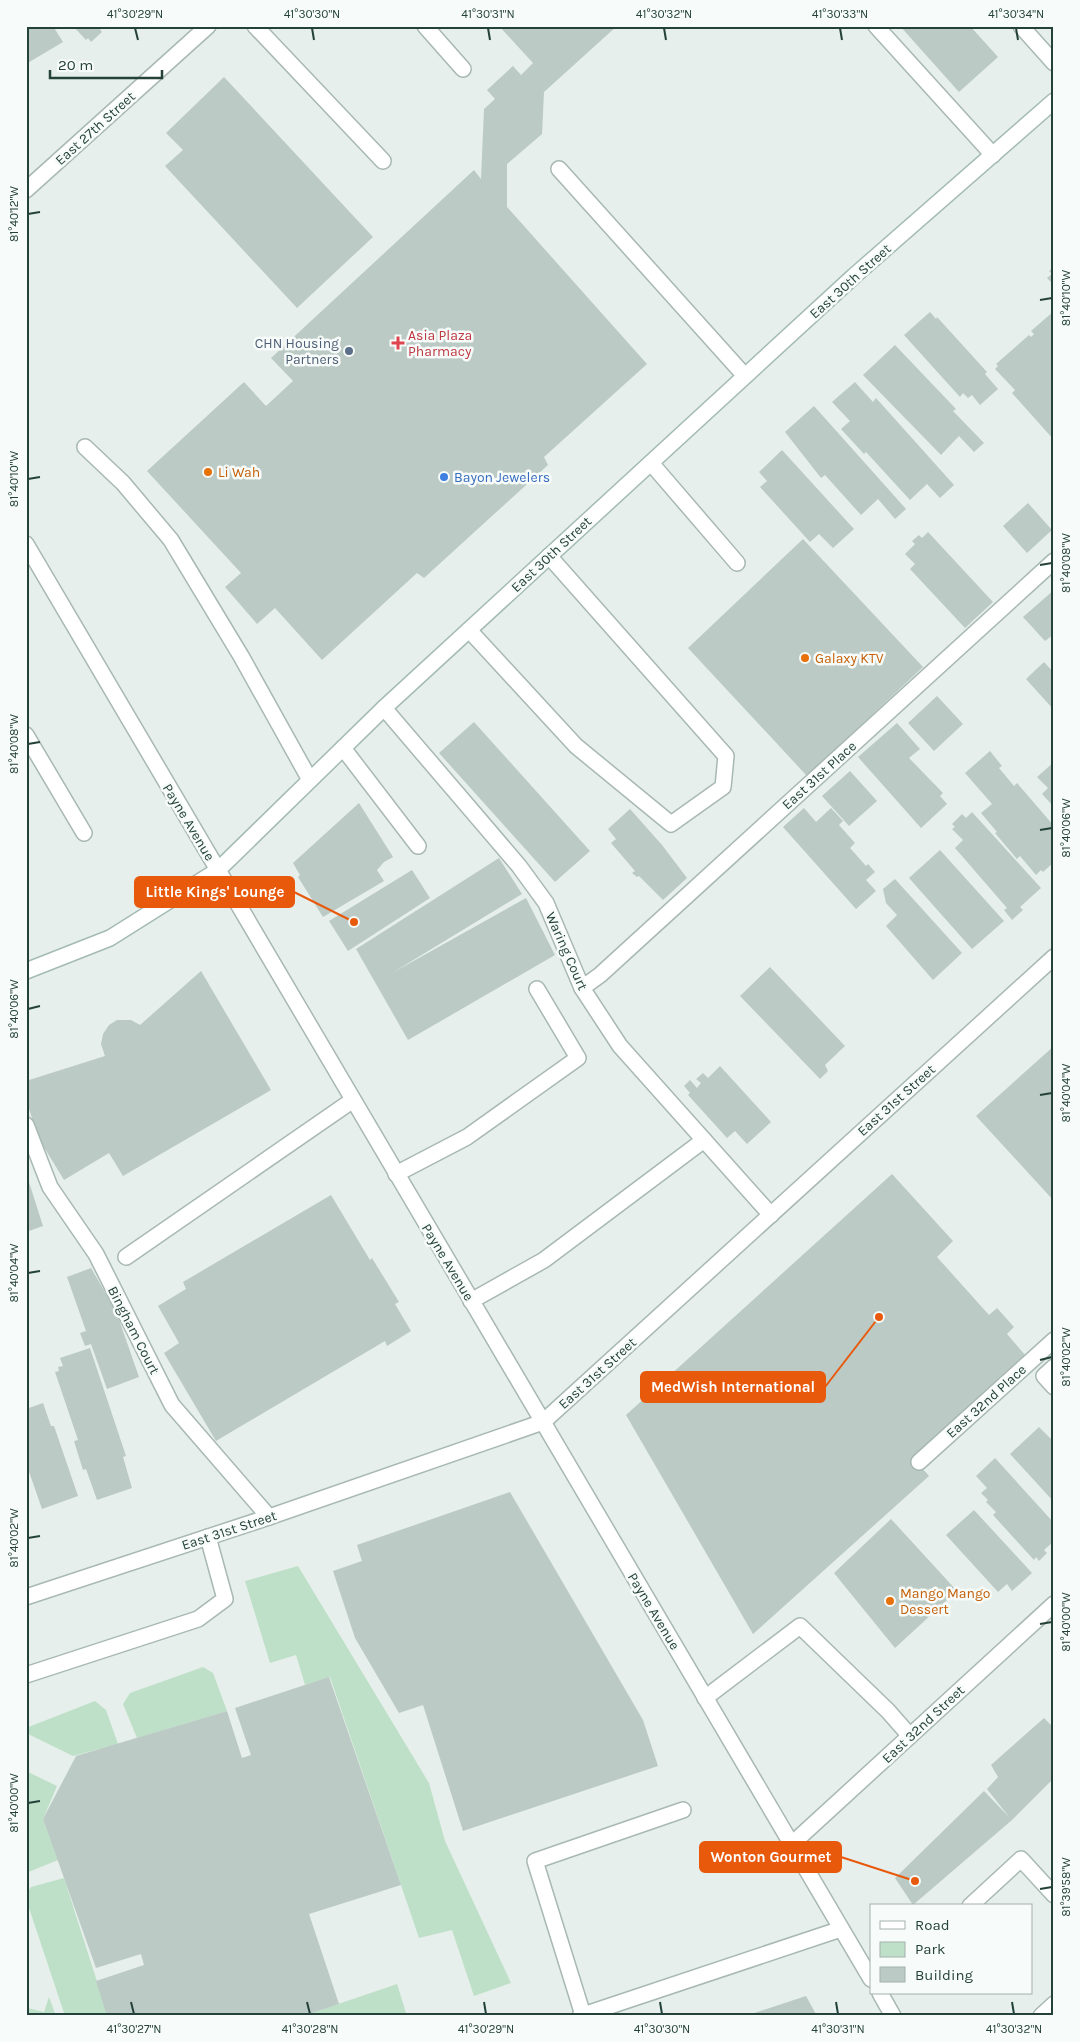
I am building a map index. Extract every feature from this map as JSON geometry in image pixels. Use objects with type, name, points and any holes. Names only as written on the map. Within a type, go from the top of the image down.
[{"type":"street","name":"East 27th Street","points":[[26,190],[208,26]]},
{"type":"street","points":[[255,26],[383,161]]},
{"type":"street","points":[[425,26],[463,69]]},
{"type":"street","points":[[876,26],[993,154]]},
{"type":"street","points":[[1021,26],[1054,63]]},
{"type":"street","name":"East 30th Street","points":[[26,971],[110,938],[218,870],[384,708],[549,556],[854,276],[1054,101]]},
{"type":"street","points":[[559,169],[745,376]]},
{"type":"street","points":[[85,447],[124,483],[171,540],[241,656],[310,780]]},
{"type":"street","points":[[651,463],[738,563]]},
{"type":"street","name":"Payne Avenue","points":[[26,544],[841,1929],[870,1972]]},
{"type":"street","points":[[469,630],[576,746],[671,824],[723,787],[726,756],[549,556]]},
{"type":"street","name":"East 31st Place","points":[[582,988],[615,962],[1054,561]]},
{"type":"street","name":"Waring Court","points":[[384,708],[520,866],[546,903],[582,988],[620,1046],[770,1215]]},
{"type":"street","points":[[26,735],[84,833]]},
{"type":"street","points":[[343,748],[418,846]]},
{"type":"street","name":"East 31st Street","points":[[26,1597],[269,1517],[543,1422],[1054,957]]},
{"type":"street","points":[[396,1174],[467,1137],[578,1058],[537,989]]},
{"type":"street","points":[[126,1257],[353,1100]]},
{"type":"street","name":"Bingham Court","points":[[26,1125],[50,1187],[96,1254],[172,1405],[269,1517]]},
{"type":"street","points":[[471,1301],[544,1260],[704,1140]]},
{"type":"street","name":"East 32nd Place","points":[[919,1462],[1054,1340]]},
{"type":"street","points":[[1054,1367],[1044,1376],[1054,1387]]},
{"type":"street","points":[[26,1675],[198,1619],[225,1599],[208,1537]]},
{"type":"street","name":"East 32nd Street","points":[[792,1844],[1054,1604]]},
{"type":"street","points":[[706,1698],[800,1626],[888,1711],[910,1736]]},
{"type":"street","points":[[683,1810],[535,1861],[582,2015],[841,1929]]},
{"type":"street","points":[[972,1904],[1021,1859],[1054,1894]]},
{"type":"street","points":[[881,1994],[893,2016]]},
{"type":"street","points":[[1041,2016],[1054,2004]]},
{"type":"green space","points":[[298,1566],[429,1783],[445,1841],[511,1983],[474,1996],[452,1930],[419,1938],[330,1677],[305,1685],[296,1655],[270,1663],[245,1581]]},
{"type":"green space","points":[[203,1667],[213,1673],[227,1711],[137,1738],[123,1704],[130,1693]]},
{"type":"green space","points":[[95,1701],[106,1710],[118,1744],[73,1756],[26,1733],[26,1728]]},
{"type":"green space","points":[[26,1771],[57,1786],[43,1819],[58,1860],[26,1873]]},
{"type":"green space","points":[[64,1878],[108,2016],[65,2016],[26,1899],[26,1894],[31,1887]]},
{"type":"green space","points":[[397,1984],[407,2016],[303,2016]]},
{"type":"green space","points":[[49,1997],[56,2016],[26,2016],[28,2008],[44,2012]]},
{"type":"building","points":[[26,26],[53,26],[63,42],[26,64]]},
{"type":"building","points":[[73,26],[102,26],[99,28],[102,32],[91,42],[88,38],[86,40]]},
{"type":"building","points":[[499,26],[617,26],[544,92],[542,134],[507,164],[507,207],[647,364],[544,457],[548,465],[424,578],[417,573],[322,660],[275,608],[257,624],[225,587],[241,573],[147,471],[244,382],[266,406],[293,381],[271,358],[474,170],[481,179],[484,109],[495,99],[487,90],[513,66],[521,75],[533,63]]},
{"type":"building","points":[[900,26],[970,26],[998,57],[959,92]]},
{"type":"building","points":[[224,77],[373,237],[297,308],[165,166],[183,150],[166,133]]},
{"type":"building","points":[[1054,267],[1054,285],[1047,278],[1052,274],[1049,271]]},
{"type":"building","points":[[1054,311],[1054,440],[1012,393],[1015,390],[995,369],[998,366],[996,364],[1029,335],[1031,337],[1034,334],[1031,331]]},
{"type":"building","points":[[930,312],[936,319],[937,317],[987,372],[985,374],[998,389],[980,405],[972,395],[968,398],[963,393],[960,397],[904,335]]},
{"type":"building","points":[[895,345],[956,409],[953,411],[984,443],[974,452],[959,436],[941,455],[863,375]]},
{"type":"building","points":[[855,382],[873,402],[876,398],[954,485],[940,498],[927,484],[910,500],[866,452],[864,454],[841,429],[850,421],[832,402]]},
{"type":"building","points":[[814,406],[906,509],[895,519],[878,499],[861,515],[825,475],[821,478],[785,432]]},
{"type":"building","points":[[782,450],[854,529],[833,548],[819,534],[810,542],[760,487],[767,481],[759,472]]},
{"type":"building","points":[[1028,503],[1052,530],[1027,553],[1003,526]]},
{"type":"building","points":[[928,532],[993,602],[965,628],[910,569],[915,564],[905,554],[915,544],[912,541],[919,535],[922,538]]},
{"type":"building","name":"Galaxy KTV","points":[[803,539],[923,667],[807,776],[688,648]]},
{"type":"building","points":[[1054,590],[1054,634],[1045,641],[1023,617]]},
{"type":"building","points":[[1044,662],[1054,673],[1054,710],[1026,679]]},
{"type":"building","points":[[937,696],[963,724],[934,751],[908,723]]},
{"type":"building","points":[[474,722],[590,851],[555,882],[439,753]]},
{"type":"building","points":[[897,723],[920,749],[909,758],[943,793],[940,796],[947,804],[921,828],[858,757]]},
{"type":"building","points":[[990,751],[1002,766],[999,768],[1014,786],[1017,783],[1054,826],[1054,862],[1043,872],[1041,870],[1036,875],[1020,856],[1017,859],[981,813],[992,804],[965,773]]},
{"type":"building","points":[[1054,762],[1054,807],[1042,794],[1048,788],[1037,777]]},
{"type":"building","points":[[850,771],[877,801],[849,826],[822,796]]},
{"type":"building","points":[[359,803],[393,857],[384,862],[377,870],[384,881],[323,917],[298,877],[300,875],[293,863]]},
{"type":"building","points":[[804,808],[816,822],[831,808],[843,821],[839,825],[855,843],[850,848],[866,866],[868,864],[875,872],[866,880],[876,891],[856,909],[783,827]]},
{"type":"building","points":[[630,809],[662,845],[687,878],[663,900],[639,876],[637,877],[632,873],[635,871],[611,843],[616,839],[608,829]]},
{"type":"building","points":[[972,812],[1041,888],[1020,907],[1023,910],[1012,920],[1004,910],[1007,908],[955,848],[963,840],[952,829],[955,827],[952,824],[962,814],[966,818]]},
{"type":"building","points":[[940,850],[1004,921],[972,949],[909,878]]},
{"type":"building","points":[[499,858],[522,894],[392,973],[526,898],[555,955],[408,1040],[356,949]]},
{"type":"building","points":[[412,870],[430,898],[348,951],[329,921]]},
{"type":"building","points":[[895,879],[962,953],[933,980],[886,926],[897,915],[886,903],[883,889]]},
{"type":"building","points":[[770,967],[845,1046],[825,1065],[828,1071],[820,1079],[740,996]]},
{"type":"building","points":[[201,971],[271,1090],[123,1176],[109,1153],[64,1180],[39,1139],[26,1100],[26,1081],[105,1056],[101,1044],[103,1034],[109,1025],[117,1020],[131,1020],[140,1025]]},
{"type":"building","points":[[1054,1046],[1054,1201],[976,1116]]},
{"type":"building","points":[[720,1066],[771,1122],[747,1144],[735,1131],[727,1138],[688,1095],[690,1093],[684,1086],[690,1080],[697,1088],[701,1083],[696,1079],[703,1073],[708,1078]]},
{"type":"building","points":[[892,1174],[953,1241],[937,1257],[989,1315],[997,1308],[1014,1327],[1007,1334],[1026,1356],[914,1459],[929,1476],[753,1634],[626,1415]]},
{"type":"building","points":[[26,1177],[43,1226],[26,1232]]},
{"type":"building","points":[[331,1195],[370,1260],[372,1258],[399,1302],[395,1304],[411,1331],[387,1346],[385,1341],[216,1441],[164,1353],[179,1343],[158,1306],[186,1289],[183,1282]]},
{"type":"building","points":[[91,1268],[116,1311],[139,1377],[107,1389],[91,1344],[85,1346],[80,1333],[86,1331],[67,1277]]},
{"type":"building","points":[[90,1348],[126,1456],[123,1457],[132,1488],[97,1500],[86,1469],[83,1470],[74,1441],[78,1440],[55,1372],[59,1371],[58,1367],[63,1366],[60,1358]]},
{"type":"building","points":[[43,1403],[51,1426],[54,1426],[78,1496],[42,1509],[26,1463],[26,1409]]},
{"type":"building","points":[[1039,1427],[1054,1442],[1054,1502],[1010,1454]]},
{"type":"building","points":[[995,1458],[1054,1523],[1054,1541],[1044,1550],[1047,1553],[1039,1561],[1036,1557],[1034,1560],[993,1515],[996,1512],[986,1502],[988,1500],[981,1493],[987,1488],[976,1476]]},
{"type":"building","points":[[510,1492],[643,1720],[658,1766],[463,1831],[423,1705],[399,1713],[355,1638],[333,1571],[362,1561],[357,1545]]},
{"type":"building","points":[[974,1510],[1032,1573],[1012,1591],[1007,1584],[998,1592],[946,1535]]},
{"type":"building","points":[[891,1519],[957,1591],[895,1648],[834,1573]]},
{"type":"building","points":[[329,1677],[401,1885],[309,1914],[339,2004],[303,2016],[107,2016],[96,1981],[144,1965],[141,1954],[96,1968],[43,1819],[76,1756],[227,1711],[242,1758],[251,1755],[235,1708]]},
{"type":"building","points":[[1044,1718],[1054,1728],[1054,1778],[1012,1820],[912,1904],[895,1878],[984,1791],[1009,1817],[987,1789],[998,1777],[991,1765]]},
{"type":"building","points":[[806,1996],[817,2016],[748,2016],[748,2015]]},
{"type":"place","name":"Asia Plaza Pharmacy","points":[[398,343]]},
{"type":"place","name":"CHN Housing Partners","points":[[349,351]]},
{"type":"place","name":"Li Wah","points":[[208,472]]},
{"type":"place","name":"Bayon Jewelers","points":[[444,477]]},
{"type":"place","name":"Galaxy KTV","points":[[805,658]]},
{"type":"place","name":"Little Kings' Lounge","points":[[354,922]]},
{"type":"place","name":"MedWish International","points":[[879,1317]]},
{"type":"place","name":"Mango Mango Dessert","points":[[890,1601]]},
{"type":"place","name":"Wonton Gourmet","points":[[915,1881]]}]
